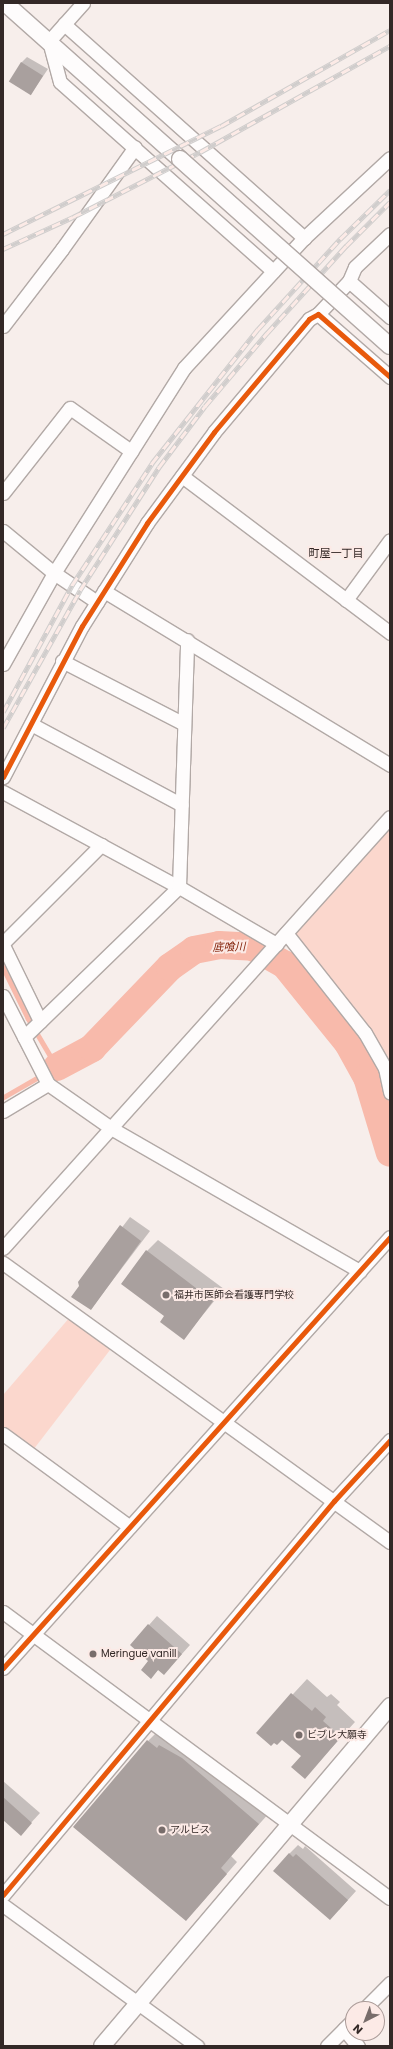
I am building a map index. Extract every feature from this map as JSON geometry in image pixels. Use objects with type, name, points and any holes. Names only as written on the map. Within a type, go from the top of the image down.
[{"type":"street","points":[[5,3],[390,346]]},
{"type":"street","points":[[49,41],[83,3]]},
{"type":"street","points":[[64,24],[304,238]]},
{"type":"street","points":[[49,41],[60,82],[273,271]]},
{"type":"street","points":[[3,326],[62,249],[135,147]]},
{"type":"street","points":[[3,664],[54,573],[184,368],[304,238],[390,158]]},
{"type":"street","points":[[3,777],[62,661],[147,523],[254,384],[309,319],[318,314],[349,281],[355,267],[390,234]]},
{"type":"street","points":[[349,281],[390,317]]},
{"type":"street","points":[[318,314],[390,377]]},
{"type":"street","points":[[3,493],[70,408],[131,451]]},
{"type":"street","points":[[182,476],[390,633]]},
{"type":"street","points":[[3,530],[54,573],[97,602]]},
{"type":"street","points":[[346,600],[390,540]]},
{"type":"street","points":[[104,591],[187,640],[390,765]]},
{"type":"street","points":[[24,1037],[179,887],[187,640]]},
{"type":"street","points":[[62,661],[184,724]]},
{"type":"street","points":[[30,724],[182,805]]},
{"type":"street","points":[[3,792],[179,887],[276,944]]},
{"type":"street","points":[[3,1248],[390,817]]},
{"type":"street","points":[[40,1021],[3,944],[101,845]]},
{"type":"street","points":[[286,933],[365,1033],[385,1068],[390,1092]]},
{"type":"street","points":[[3,996],[48,1084],[111,1128],[360,1271]]},
{"type":"street","points":[[3,1111],[48,1084]]},
{"type":"street","points":[[3,1668],[390,1237]]},
{"type":"street","points":[[3,1263],[390,1542]]},
{"type":"street","points":[[3,1434],[130,1527]]},
{"type":"street","points":[[3,1895],[334,1501],[390,1440]]},
{"type":"street","points":[[3,1612],[390,1898]]},
{"type":"street","points":[[102,2046],[390,1706]]},
{"type":"street","points":[[3,1905],[197,2046]]},
{"type":"street","points":[[372,2001],[390,1983]]},
{"type":"street","points":[[327,2046],[345,2029]]},
{"type":"shaded area","points":[[390,817],[390,1100],[378,1057],[286,933]]},
{"type":"shaded area","points":[[70,1317],[110,1350],[30,1454],[3,1434],[3,1395]]},
{"type":"building","points":[[21,62],[43,76],[31,95],[9,82]]},
{"type":"building","points":[[120,1225],[141,1241],[91,1310],[71,1297],[79,1286],[78,1282]]},
{"type":"building","points":[[146,1250],[213,1301],[184,1340],[160,1322],[164,1316],[121,1284]]},
{"type":"building","points":[[148,1624],[182,1654],[164,1675],[158,1670],[151,1679],[141,1670],[148,1661],[130,1645]]},
{"type":"building","name":"ビブレ大願寺","points":[[291,1693],[312,1711],[315,1707],[326,1717],[323,1721],[341,1737],[305,1779],[291,1767],[301,1756],[282,1740],[277,1745],[274,1743],[271,1746],[256,1733]]},
{"type":"building","points":[[147,1740],[157,1748],[159,1745],[182,1758],[259,1824],[221,1868],[227,1874],[186,1921],[73,1827]]},
{"type":"building","points":[[3,1797],[32,1823],[21,1836],[3,1820]]},
{"type":"building","points":[[289,1853],[293,1857],[296,1854],[348,1900],[330,1920],[273,1871]]},
{"type":"waterway","name":"底喰川","points":[[57,1067],[92,1048],[170,967],[194,950],[219,945],[253,947],[285,965],[348,1043],[367,1077],[390,1153]]},
{"type":"waterway","points":[[3,967],[28,1018],[57,1067],[3,1098]]},
{"type":"railway","points":[[3,234],[221,126],[390,30]]},
{"type":"railway","points":[[3,249],[73,217],[200,152],[390,46]]},
{"type":"railway","points":[[3,712],[72,585],[152,463],[258,329],[340,239],[390,190]]},
{"type":"railway","points":[[3,728],[80,590],[159,467],[205,406],[267,333],[346,246],[390,202]]},
{"type":"cycle path","points":[[3,777],[82,626],[147,523],[214,432],[309,319],[318,314],[390,377]]},
{"type":"cycle path","points":[[3,1668],[390,1237]]},
{"type":"cycle path","points":[[3,1895],[334,1501],[390,1440]]},
{"type":"place","name":"福井市医師会看護専門学校","points":[[166,1295]]},
{"type":"place","name":"Meringue vanill","points":[[93,1654]]},
{"type":"place","name":"ビブレ大願寺","points":[[299,1735]]},
{"type":"place","name":"アルビス","points":[[162,1830]]},
{"type":"district","name":"町屋一丁目","points":[[336,553]]}]
